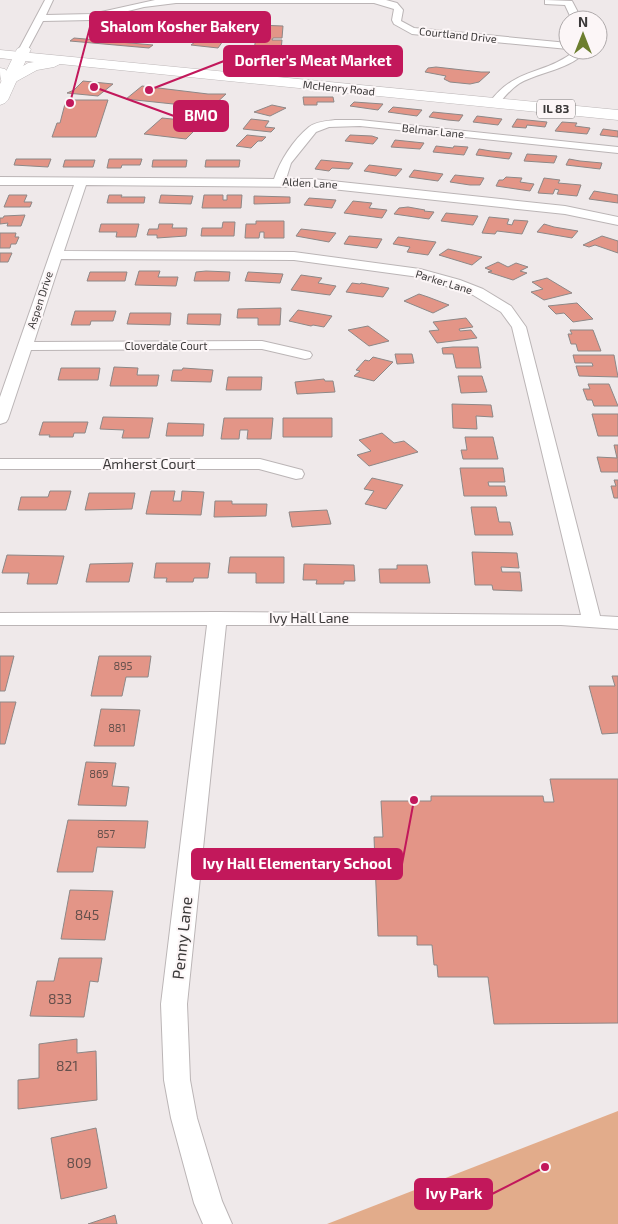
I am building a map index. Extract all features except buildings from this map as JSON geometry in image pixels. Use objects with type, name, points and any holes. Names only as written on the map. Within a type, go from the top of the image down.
[{"type":"main road","name":"McHenry Road","points":[[0,47],[22,53],[71,61],[618,108]]},
{"type":"main road","name":"McHenry Road","points":[[0,54],[22,53],[496,99],[618,115]]},
{"type":"main road","points":[[0,100],[4,77],[22,53]]},
{"type":"main road","points":[[4,77],[33,66],[71,61]]},
{"type":"street","points":[[22,53],[49,0]]},
{"type":"street","name":"Courtland Drive","points":[[40,18],[92,17],[144,4],[176,0],[366,0],[384,2],[397,7],[399,10],[396,22],[412,30],[558,45]]},
{"type":"street","points":[[496,99],[513,81],[569,60]]},
{"type":"street","name":"Belmar Lane","points":[[279,182],[285,162],[312,130],[333,123],[360,123],[618,150]]},
{"type":"street","name":"Alden Lane","points":[[0,181],[279,182],[342,185],[565,210],[618,221]]},
{"type":"street","name":"Aspen Drive","points":[[0,419],[81,181]]},
{"type":"street","name":"Parker Lane","points":[[55,255],[294,256],[420,273],[455,282],[478,292],[506,309],[519,327],[592,620]]},
{"type":"street","name":"Cloverdale Court","points":[[25,346],[262,345],[305,355]]},
{"type":"street","name":"Amherst Court","points":[[0,464],[260,464],[296,474]]},
{"type":"street","name":"Ivy Hall Lane","points":[[0,619],[217,618],[592,620],[618,622]]},
{"type":"street","name":"Penny Lane","points":[[217,618],[174,1004],[177,1080],[184,1118],[208,1203],[218,1224]]},
{"type":"shaded area","points":[[618,1111],[618,1224],[327,1224]]},
{"type":"place","name":"BMO","points":[[94,87]]},
{"type":"place","name":"Dorfler's Meat Market","points":[[149,90]]},
{"type":"place","name":"Shalom Kosher Bakery","points":[[70,103]]},
{"type":"place","name":"Ivy Hall Elementary School","points":[[414,800]]},
{"type":"place","name":"Ivy Park","points":[[545,1167]]}]
